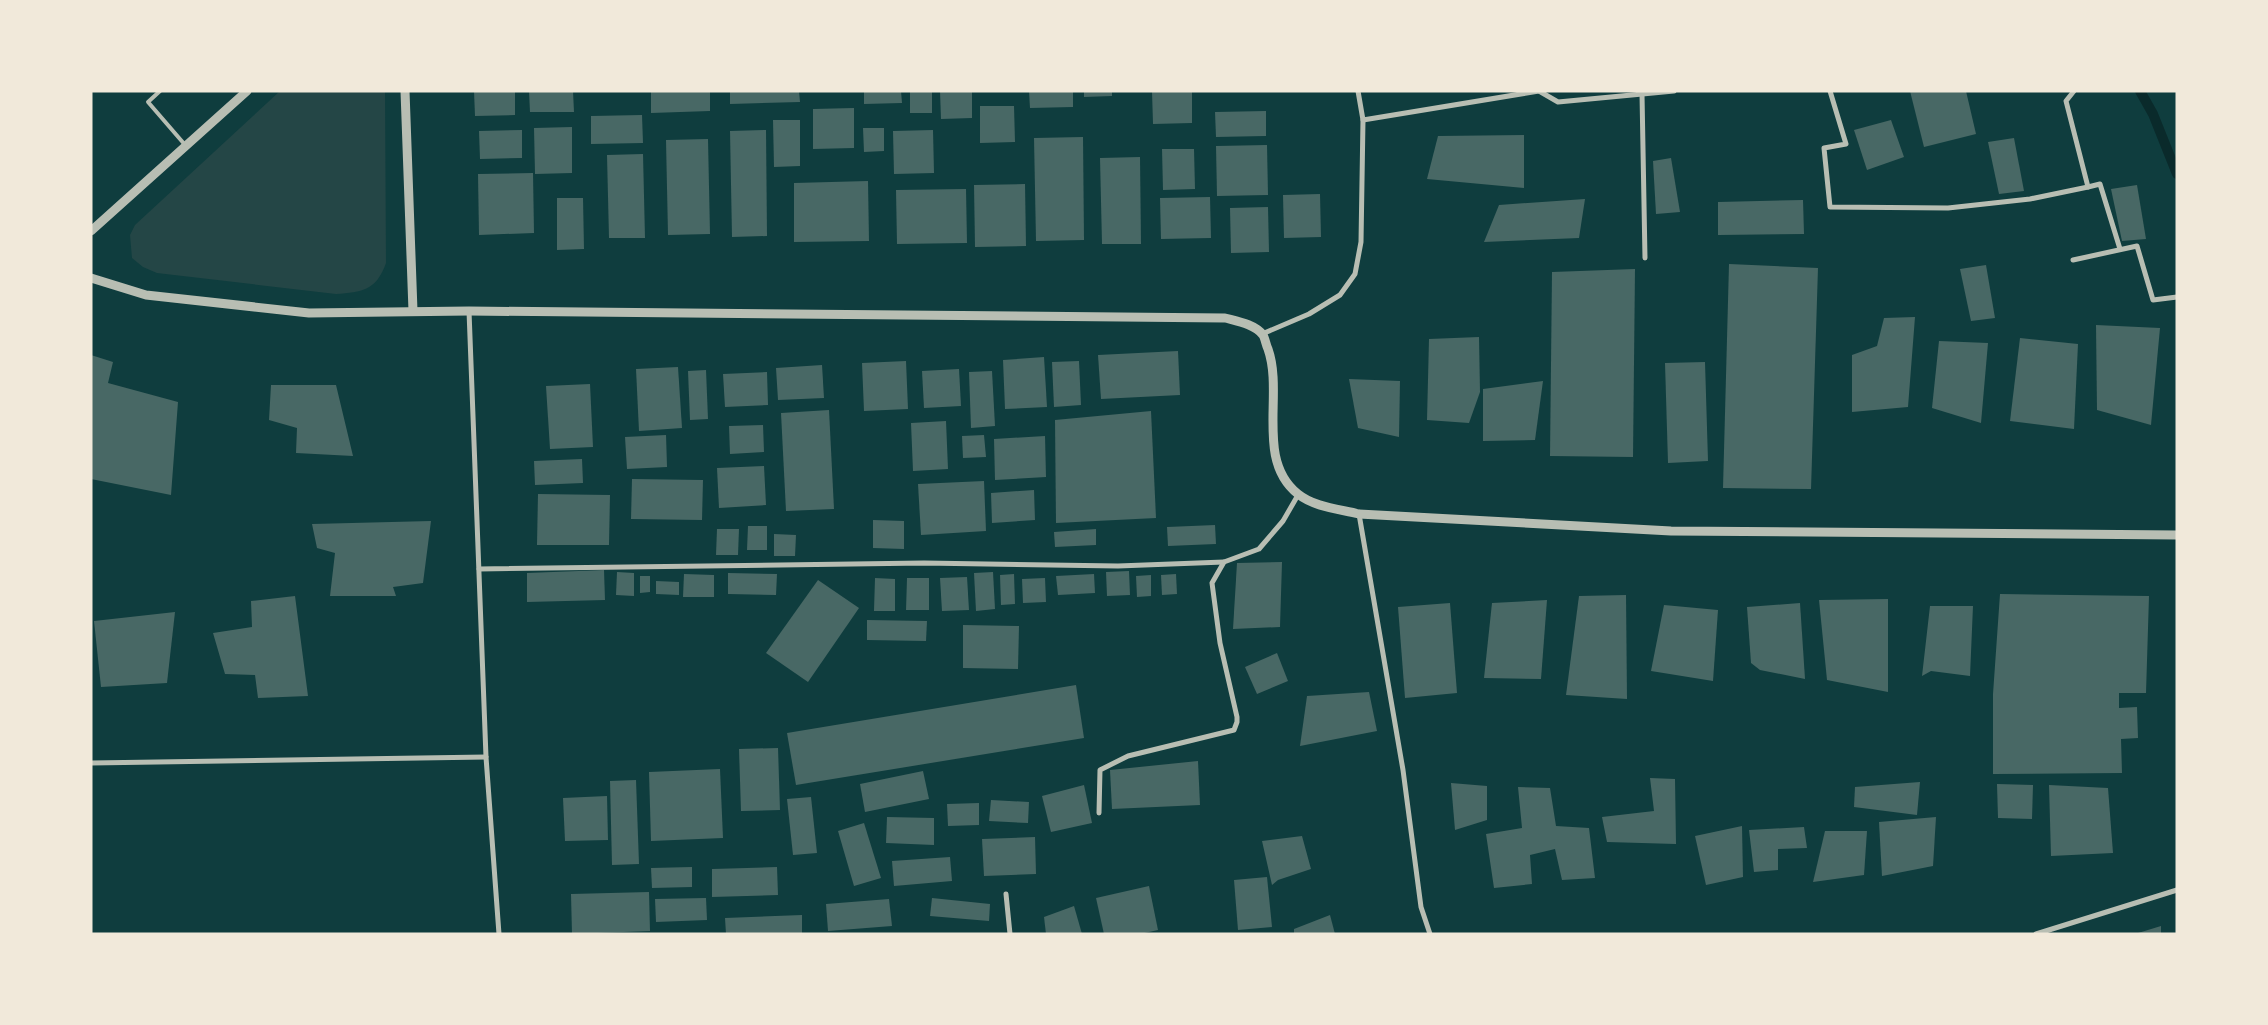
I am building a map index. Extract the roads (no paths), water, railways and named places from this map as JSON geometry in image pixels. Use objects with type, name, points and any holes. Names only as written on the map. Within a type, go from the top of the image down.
[{"type":"street","points":[[91,231],[247,91]]},
{"type":"street","points":[[405,91],[413,311]]},
{"type":"street","points":[[1262,334],[1309,314],[1340,294],[1355,274],[1361,242],[1363,120],[1358,91]]},
{"type":"street","points":[[1363,120],[1539,91],[1558,102],[1674,91]]},
{"type":"street","points":[[1830,91],[1846,144],[1824,148],[1830,207],[1948,208],[2030,199],[2100,184],[2120,249]]},
{"type":"street","points":[[2074,91],[2066,101],[2088,187]]},
{"type":"street","points":[[1642,94],[1645,258]]},
{"type":"street","points":[[2073,260],[2137,246],[2153,300],[2177,297]]},
{"type":"street","points":[[91,278],[146,295],[299,312],[469,311],[1225,318],[1245,323],[1262,334],[1271,359],[1274,450],[1282,479],[1298,494],[1313,503],[1359,514],[1671,532],[2177,535]]},
{"type":"street","points":[[469,311],[486,757],[499,934]]},
{"type":"street","points":[[479,569],[924,563],[1118,566],[1224,562],[1259,549],[1283,520],[1298,494]]},
{"type":"street","points":[[1359,514],[1403,770],[1421,907],[1430,934]]},
{"type":"street","points":[[1099,813],[1100,770],[1128,756],[1234,730],[1238,722],[1220,643],[1212,583],[1224,562]]},
{"type":"street","points":[[91,763],[486,757]]},
{"type":"street","points":[[2036,934],[2177,890]]},
{"type":"street","points":[[1006,894],[1010,934]]},
{"type":"lane","points":[[160,91],[148,102],[186,146]]},
{"type":"waterway","points":[[2140,91],[2153,114],[2177,174]]}]
